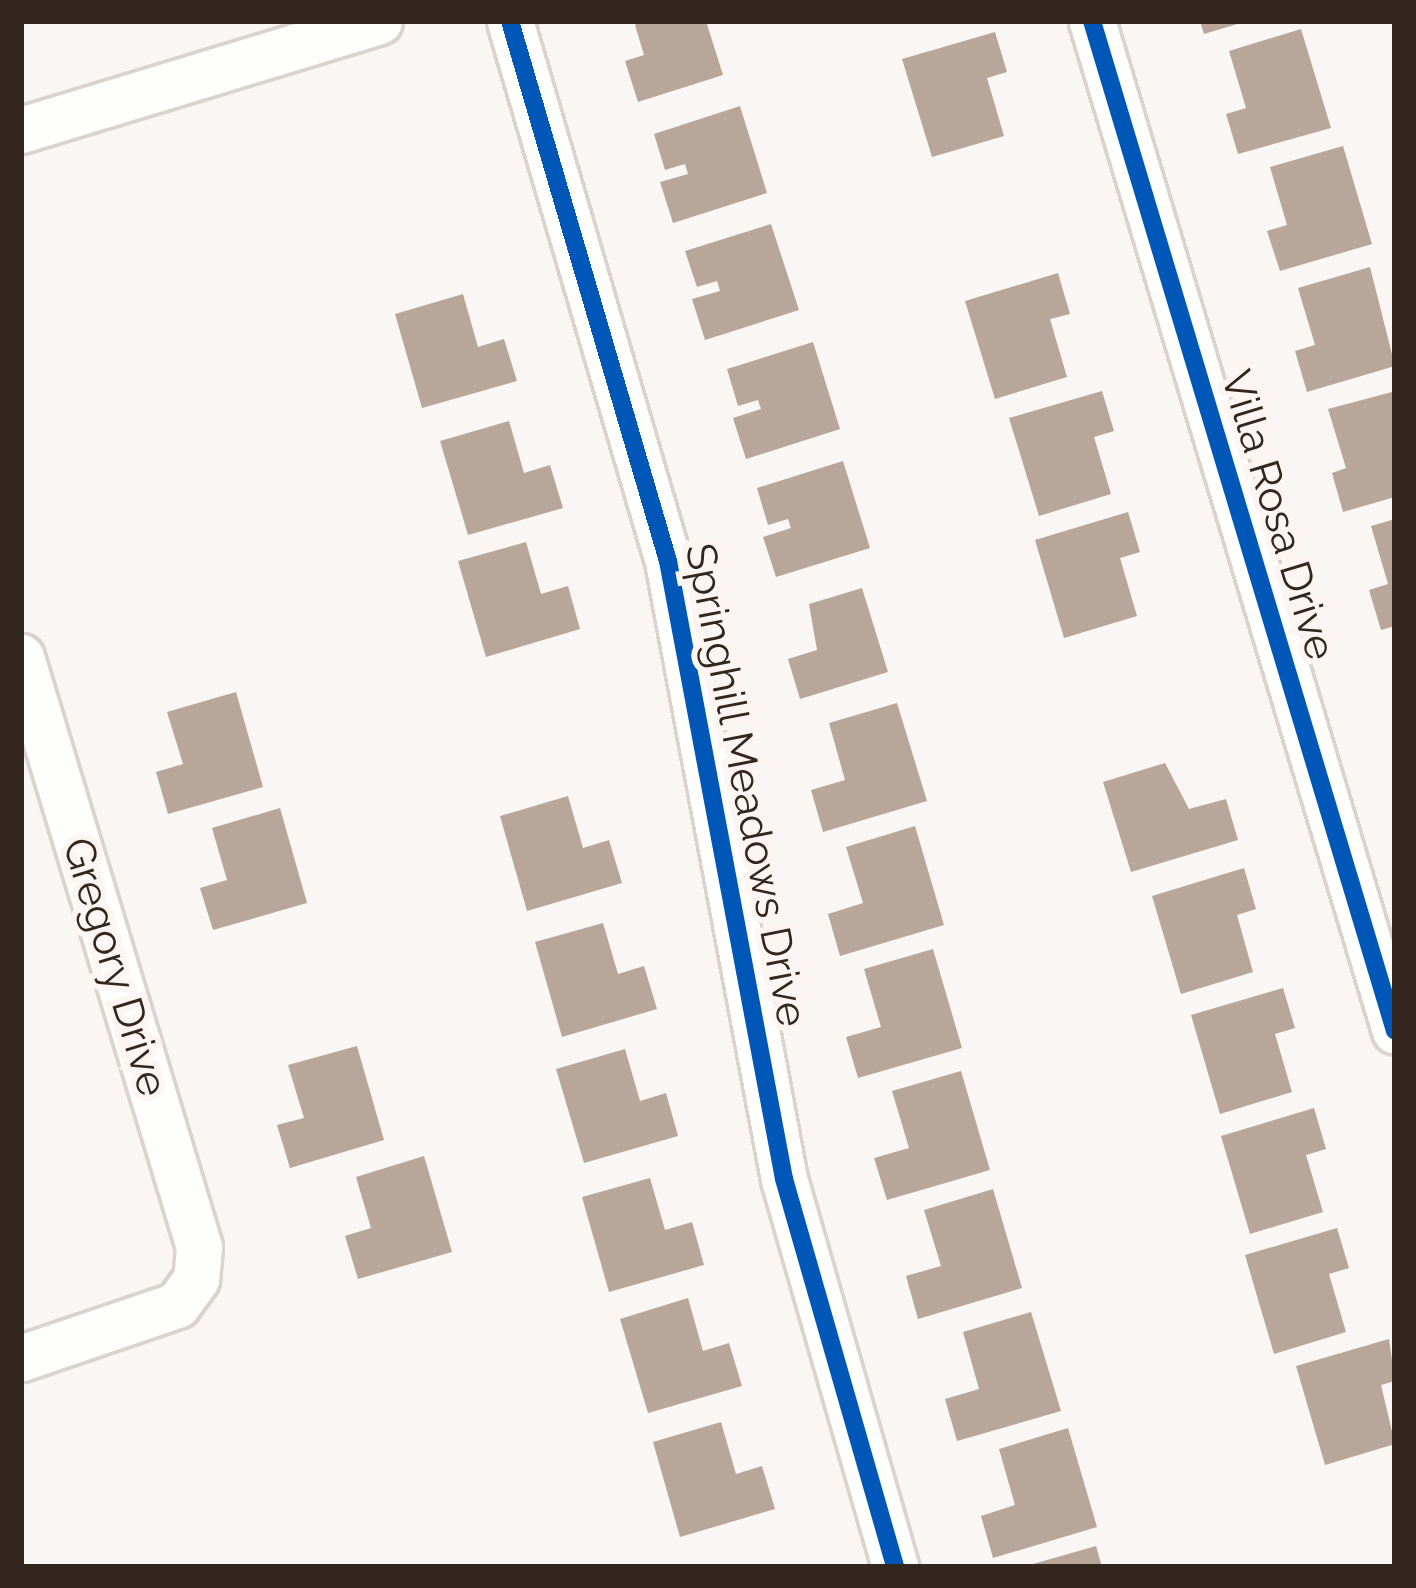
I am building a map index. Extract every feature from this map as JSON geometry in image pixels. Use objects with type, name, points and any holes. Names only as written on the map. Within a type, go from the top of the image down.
[{"type":"street","points":[[21,130],[379,21]]},
{"type":"street","name":"Springhill Meadows Drive","points":[[509,21],[668,561],[784,1179],[895,1567]]},
{"type":"street","name":"Villa Rosa Drive","points":[[1092,21],[1395,1030]]},
{"type":"street","name":"Gregory Drive","points":[[21,657],[190,1214],[196,1279],[153,1318],[21,1358]]},
{"type":"building","points":[[706,21],[723,75],[638,102],[625,61],[644,55],[635,25]]},
{"type":"building","points":[[1200,21],[1244,21],[1244,22],[1204,34]]},
{"type":"building","points":[[1301,29],[1331,128],[1238,154],[1226,114],[1246,108],[1229,51]]},
{"type":"building","points":[[995,32],[1007,72],[987,78],[1004,136],[932,157],[902,59]]},
{"type":"building","points":[[740,106],[767,193],[673,223],[660,182],[688,174],[685,164],[665,170],[654,134]]},
{"type":"building","points":[[1343,146],[1372,244],[1280,271],[1267,231],[1287,225],[1270,167]]},
{"type":"building","points":[[771,224],[799,310],[705,340],[692,299],[720,291],[717,281],[697,287],[685,251]]},
{"type":"building","points":[[1370,267],[1395,366],[1307,392],[1295,351],[1315,345],[1298,288]]},
{"type":"building","points":[[1058,273],[1070,314],[1050,319],[1067,377],[995,399],[965,301]]},
{"type":"building","points":[[463,294],[478,347],[504,339],[517,381],[422,408],[395,314]]},
{"type":"building","points":[[813,342],[840,429],[746,459],[733,418],[761,409],[758,400],[738,406],[727,369]]},
{"type":"building","points":[[1102,391],[1114,431],[1094,437],[1111,494],[1039,516],[1009,418]]},
{"type":"building","points":[[1392,392],[1395,497],[1343,512],[1332,473],[1346,468],[1328,409]]},
{"type":"building","points":[[509,421],[524,473],[550,465],[563,508],[468,535],[440,441]]},
{"type":"building","points":[[843,461],[870,548],[776,577],[763,537],[791,528],[788,519],[768,525],[757,488]]},
{"type":"building","points":[[1128,512],[1140,552],[1120,558],[1137,616],[1064,638],[1035,540]]},
{"type":"building","points":[[1395,519],[1395,626],[1381,630],[1369,590],[1388,584],[1371,526]]},
{"type":"building","points":[[526,542],[541,594],[568,586],[580,629],[486,657],[458,561]]},
{"type":"building","points":[[862,588],[888,672],[800,699],[788,659],[817,650],[809,604]]},
{"type":"building","points":[[236,692],[263,787],[168,814],[156,772],[183,764],[167,712]]},
{"type":"building","points":[[897,703],[927,801],[823,832],[811,790],[845,780],[829,723]]},
{"type":"building","points":[[1165,763],[1189,809],[1226,799],[1238,840],[1131,872],[1103,782]]},
{"type":"building","points":[[568,796],[583,848],[609,840],[622,883],[527,911],[500,816]]},
{"type":"building","points":[[280,808],[307,903],[213,930],[200,888],[227,880],[212,828]]},
{"type":"building","points":[[915,826],[944,925],[840,956],[828,914],[863,903],[846,847]]},
{"type":"building","points":[[1244,868],[1256,909],[1237,915],[1253,972],[1181,994],[1152,896]]},
{"type":"building","points":[[603,923],[618,974],[644,966],[657,1009],[562,1037],[535,942]]},
{"type":"building","points":[[933,949],[962,1048],[858,1078],[846,1037],[881,1027],[864,969]]},
{"type":"building","points":[[1283,988],[1295,1028],[1275,1034],[1292,1092],[1220,1114],[1191,1015]]},
{"type":"building","points":[[357,1046],[384,1140],[290,1168],[277,1125],[304,1118],[288,1065]]},
{"type":"building","points":[[625,1049],[640,1101],[666,1093],[678,1136],[584,1163],[556,1069]]},
{"type":"building","points":[[961,1071],[990,1170],[887,1200],[874,1158],[909,1148],[892,1091]]},
{"type":"building","points":[[1314,1108],[1326,1149],[1306,1155],[1323,1212],[1250,1234],[1221,1136]]},
{"type":"building","points":[[424,1156],[452,1252],[358,1279],[345,1236],[371,1228],[356,1177]]},
{"type":"building","points":[[650,1178],[665,1230],[692,1222],[704,1265],[609,1292],[582,1197]]},
{"type":"building","points":[[993,1189],[1022,1288],[918,1319],[906,1276],[941,1266],[924,1210]]},
{"type":"building","points":[[1337,1228],[1349,1268],[1329,1274],[1346,1332],[1274,1354],[1245,1255]]},
{"type":"building","points":[[688,1298],[703,1351],[729,1343],[742,1386],[648,1413],[620,1319]]},
{"type":"building","points":[[1031,1312],[1061,1411],[957,1441],[945,1399],[979,1389],[963,1332]]},
{"type":"building","points":[[1389,1339],[1395,1381],[1381,1385],[1395,1444],[1325,1465],[1296,1366]]},
{"type":"building","points":[[721,1422],[736,1474],[762,1466],[775,1509],[680,1537],[653,1442]]},
{"type":"building","points":[[1068,1428],[1097,1527],[993,1558],[981,1516],[1015,1505],[999,1449]]},
{"type":"building","points":[[1096,1546],[1102,1567],[1026,1567],[1026,1566]]},
{"type":"cycle path","points":[[510,21],[668,561],[784,1179],[895,1567]]},
{"type":"cycle path","points":[[1092,21],[1395,1031]]}]
